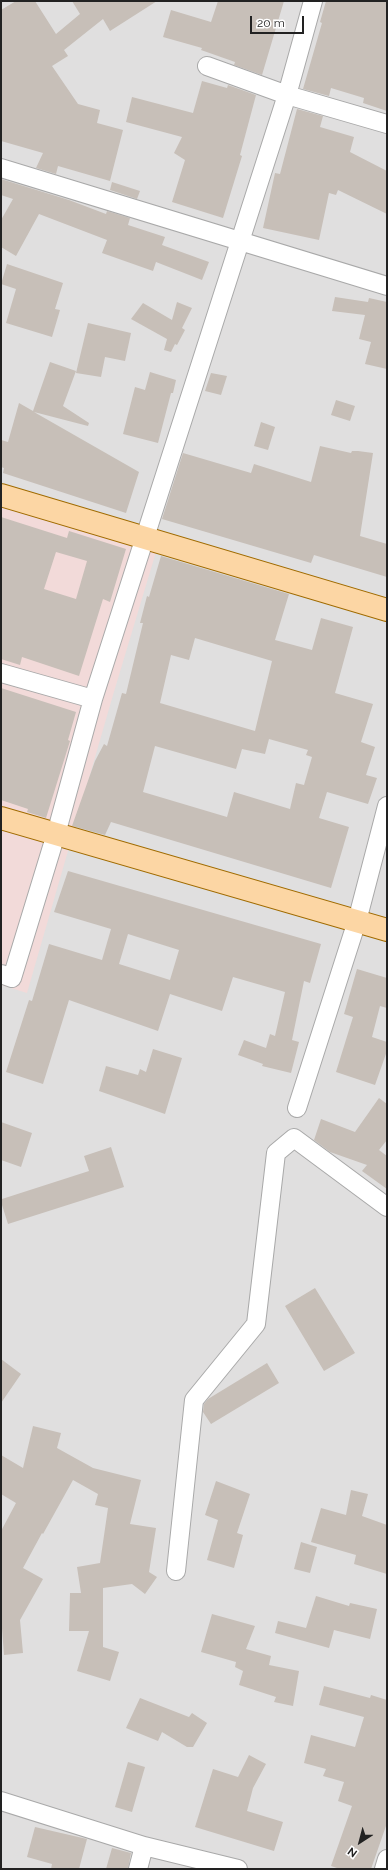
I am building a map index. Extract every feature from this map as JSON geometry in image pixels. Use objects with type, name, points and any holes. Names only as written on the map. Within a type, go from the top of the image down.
[{"type":"main road","points":[[1,494],[387,610]]},
{"type":"main road","points":[[1,818],[387,930]]},
{"type":"street","points":[[1,974],[12,978],[56,834],[93,699],[287,95],[313,1]]},
{"type":"street","points":[[207,66],[287,95],[387,124]]},
{"type":"street","points":[[1,168],[387,286]]},
{"type":"street","points":[[1,673],[93,699]]},
{"type":"street","points":[[297,1108],[357,921],[387,806]]},
{"type":"street","points":[[176,1571],[194,1400],[256,1324],[276,1153],[294,1138],[387,1207]]},
{"type":"street","points":[[1,1801],[144,1846],[238,1869]]},
{"type":"street","points":[[138,1869],[144,1846]]},
{"type":"street","points":[[384,1869],[387,1859]]},
{"type":"shaded area","points":[[1,1],[387,1],[387,1869],[1,1869]]},
{"type":"shaded area","points":[[1,498],[159,542],[27,993],[1,985]]},
{"type":"building","points":[[16,1],[35,1],[56,34],[80,14],[72,1],[157,1],[110,31],[103,19],[64,50],[68,56],[52,66],[78,104],[100,110],[97,123],[123,130],[110,181],[58,166],[56,174],[36,168],[43,153],[1,141],[1,10]]},
{"type":"building","points":[[218,1],[284,1],[262,75],[234,65],[235,62],[201,50],[202,48],[163,37],[171,10],[211,22]]},
{"type":"building","points":[[326,1],[387,1],[387,111],[363,103],[364,98],[331,88],[329,96],[303,89],[322,23],[320,22]]},
{"type":"building","points":[[202,81],[227,88],[228,85],[256,95],[240,155],[242,156],[223,218],[172,202],[185,160],[174,153],[182,137],[126,122],[132,97],[193,113]]},
{"type":"building","points":[[297,109],[323,116],[320,127],[354,137],[350,152],[387,171],[387,214],[338,190],[336,195],[329,193],[319,240],[263,228],[275,173],[280,174]]},
{"type":"building","points":[[1,179],[69,200],[106,214],[107,211],[130,218],[128,225],[165,237],[162,245],[209,262],[202,280],[156,262],[153,271],[102,253],[107,240],[39,214],[16,256],[1,247],[1,220],[13,199],[1,195]]},
{"type":"building","points":[[112,182],[140,191],[137,199],[110,190]]},
{"type":"building","points":[[7,264],[63,283],[55,309],[60,310],[52,337],[6,323],[16,289],[1,284]]},
{"type":"building","points":[[335,297],[368,302],[369,298],[387,302],[387,369],[365,364],[371,342],[359,339],[365,315],[332,311]]},
{"type":"building","points":[[177,302],[192,308],[182,328],[185,330],[177,345],[175,344],[171,352],[164,350],[167,339],[131,319],[143,303],[172,320]]},
{"type":"building","points":[[88,323],[131,333],[125,361],[105,357],[101,377],[76,373]]},
{"type":"building","points":[[50,362],[76,371],[63,406],[89,423],[88,426],[34,412],[139,472],[126,513],[3,473],[4,468],[1,467],[1,440],[8,442],[19,403],[33,411]]},
{"type":"building","points":[[150,372],[176,380],[173,393],[171,393],[158,443],[123,434],[135,387],[145,390]]},
{"type":"building","points":[[211,373],[227,376],[221,395],[205,391]]},
{"type":"building","points":[[336,400],[355,406],[350,421],[331,415]]},
{"type":"building","points":[[261,422],[275,427],[268,450],[254,446]]},
{"type":"building","points":[[320,446],[351,453],[352,451],[358,451],[373,453],[360,536],[387,544],[387,577],[314,555],[311,563],[162,519],[183,453],[251,473],[254,464],[311,482]]},
{"type":"building","points":[[1,517],[67,538],[69,531],[126,549],[110,602],[103,599],[79,676],[22,657],[20,665],[1,659]],"holes":[[[56,552],[87,561],[76,599],[44,589]]]},
{"type":"building","points":[[161,556],[289,594],[275,640],[312,650],[321,618],[353,627],[335,693],[373,704],[361,742],[375,747],[366,775],[377,778],[368,804],[327,792],[319,818],[349,827],[331,888],[111,822],[105,835],[72,826],[95,761],[104,744],[107,746],[122,693],[126,694],[143,623],[140,623],[147,596],[149,597]],"holes":[[[195,638],[272,661],[255,731],[160,703],[171,655],[189,660]],[[269,739],[308,750],[306,755],[312,757],[304,785],[296,783],[290,809],[234,792],[227,817],[143,792],[155,746],[236,769],[242,749],[265,754]]]},
{"type":"building","points":[[1,688],[76,712],[68,740],[70,741],[46,818],[27,812],[28,809],[1,800]]},
{"type":"building","points":[[68,871],[321,944],[310,983],[304,981],[292,1040],[299,1042],[291,1073],[262,1066],[263,1064],[238,1055],[244,1040],[266,1048],[270,1034],[275,1036],[285,992],[233,977],[222,1011],[170,994],[158,1031],[69,1000],[43,1084],[6,1072],[29,1000],[32,1001],[49,944],[102,960],[111,929],[54,912]],"holes":[[[128,934],[179,950],[170,980],[119,964]]]},
{"type":"building","points":[[357,969],[387,978],[387,1008],[380,1006],[372,1037],[387,1042],[387,1051],[375,1085],[336,1072],[353,1017],[344,1014]]},
{"type":"building","points":[[153,1049],[182,1058],[165,1114],[99,1091],[106,1066],[138,1075],[140,1069],[146,1072]]},
{"type":"building","points":[[379,1098],[387,1104],[387,1140],[379,1150],[387,1156],[387,1189],[362,1171],[367,1165],[330,1152],[314,1140],[321,1119],[355,1132]]},
{"type":"building","points":[[1,1122],[32,1133],[21,1167],[1,1160]]},
{"type":"building","points":[[111,1147],[124,1187],[8,1224],[2,1205],[2,1199],[89,1171],[84,1156]]},
{"type":"building","points":[[315,1288],[355,1353],[324,1371],[285,1306]]},
{"type":"building","points":[[1,1359],[21,1374],[1,1403]]},
{"type":"building","points":[[267,1363],[279,1383],[211,1424],[203,1412],[204,1404],[208,1399]]},
{"type":"building","points":[[33,1426],[61,1433],[57,1448],[93,1468],[141,1480],[130,1524],[156,1528],[149,1572],[157,1577],[145,1594],[132,1584],[103,1588],[103,1647],[119,1652],[110,1681],[77,1671],[89,1631],[69,1631],[70,1593],[81,1593],[77,1567],[100,1563],[108,1508],[95,1505],[98,1494],[73,1480],[23,1568],[43,1579],[20,1620],[23,1653],[4,1655],[1,1615],[1,1531],[16,1503],[1,1494],[1,1455],[23,1468]]},
{"type":"building","points":[[216,1481],[250,1494],[237,1533],[243,1535],[234,1568],[207,1560],[218,1520],[205,1515]]},
{"type":"building","points":[[351,1490],[368,1494],[362,1516],[387,1525],[387,1574],[354,1564],[356,1555],[311,1542],[321,1508],[346,1515]]},
{"type":"building","points":[[301,1542],[317,1547],[310,1573],[294,1569]]},
{"type":"building","points":[[316,1596],[349,1606],[350,1603],[377,1609],[370,1639],[334,1630],[329,1648],[275,1633],[278,1621],[306,1628]]},
{"type":"building","points":[[212,1614],[255,1626],[246,1649],[271,1656],[269,1665],[299,1671],[293,1706],[274,1702],[276,1697],[239,1685],[243,1671],[235,1667],[236,1662],[201,1652]]},
{"type":"building","points":[[324,1686],[370,1698],[371,1695],[387,1700],[387,1823],[371,1869],[340,1869],[331,1866],[352,1806],[338,1801],[344,1782],[323,1776],[326,1769],[304,1763],[311,1735],[355,1747],[364,1717],[319,1705]]},
{"type":"building","points":[[140,1698],[189,1717],[192,1713],[207,1723],[193,1747],[187,1747],[162,1732],[158,1741],[126,1728]]},
{"type":"building","points":[[249,1755],[266,1764],[253,1788],[247,1811],[283,1822],[274,1851],[195,1827],[213,1769],[238,1777]]},
{"type":"building","points":[[128,1762],[145,1767],[132,1812],[115,1807]]},
{"type":"building","points":[[35,1827],[87,1839],[79,1869],[51,1869],[52,1864],[27,1857]]},
{"type":"building","points":[[112,1848],[131,1853],[128,1869],[106,1869]]}]
